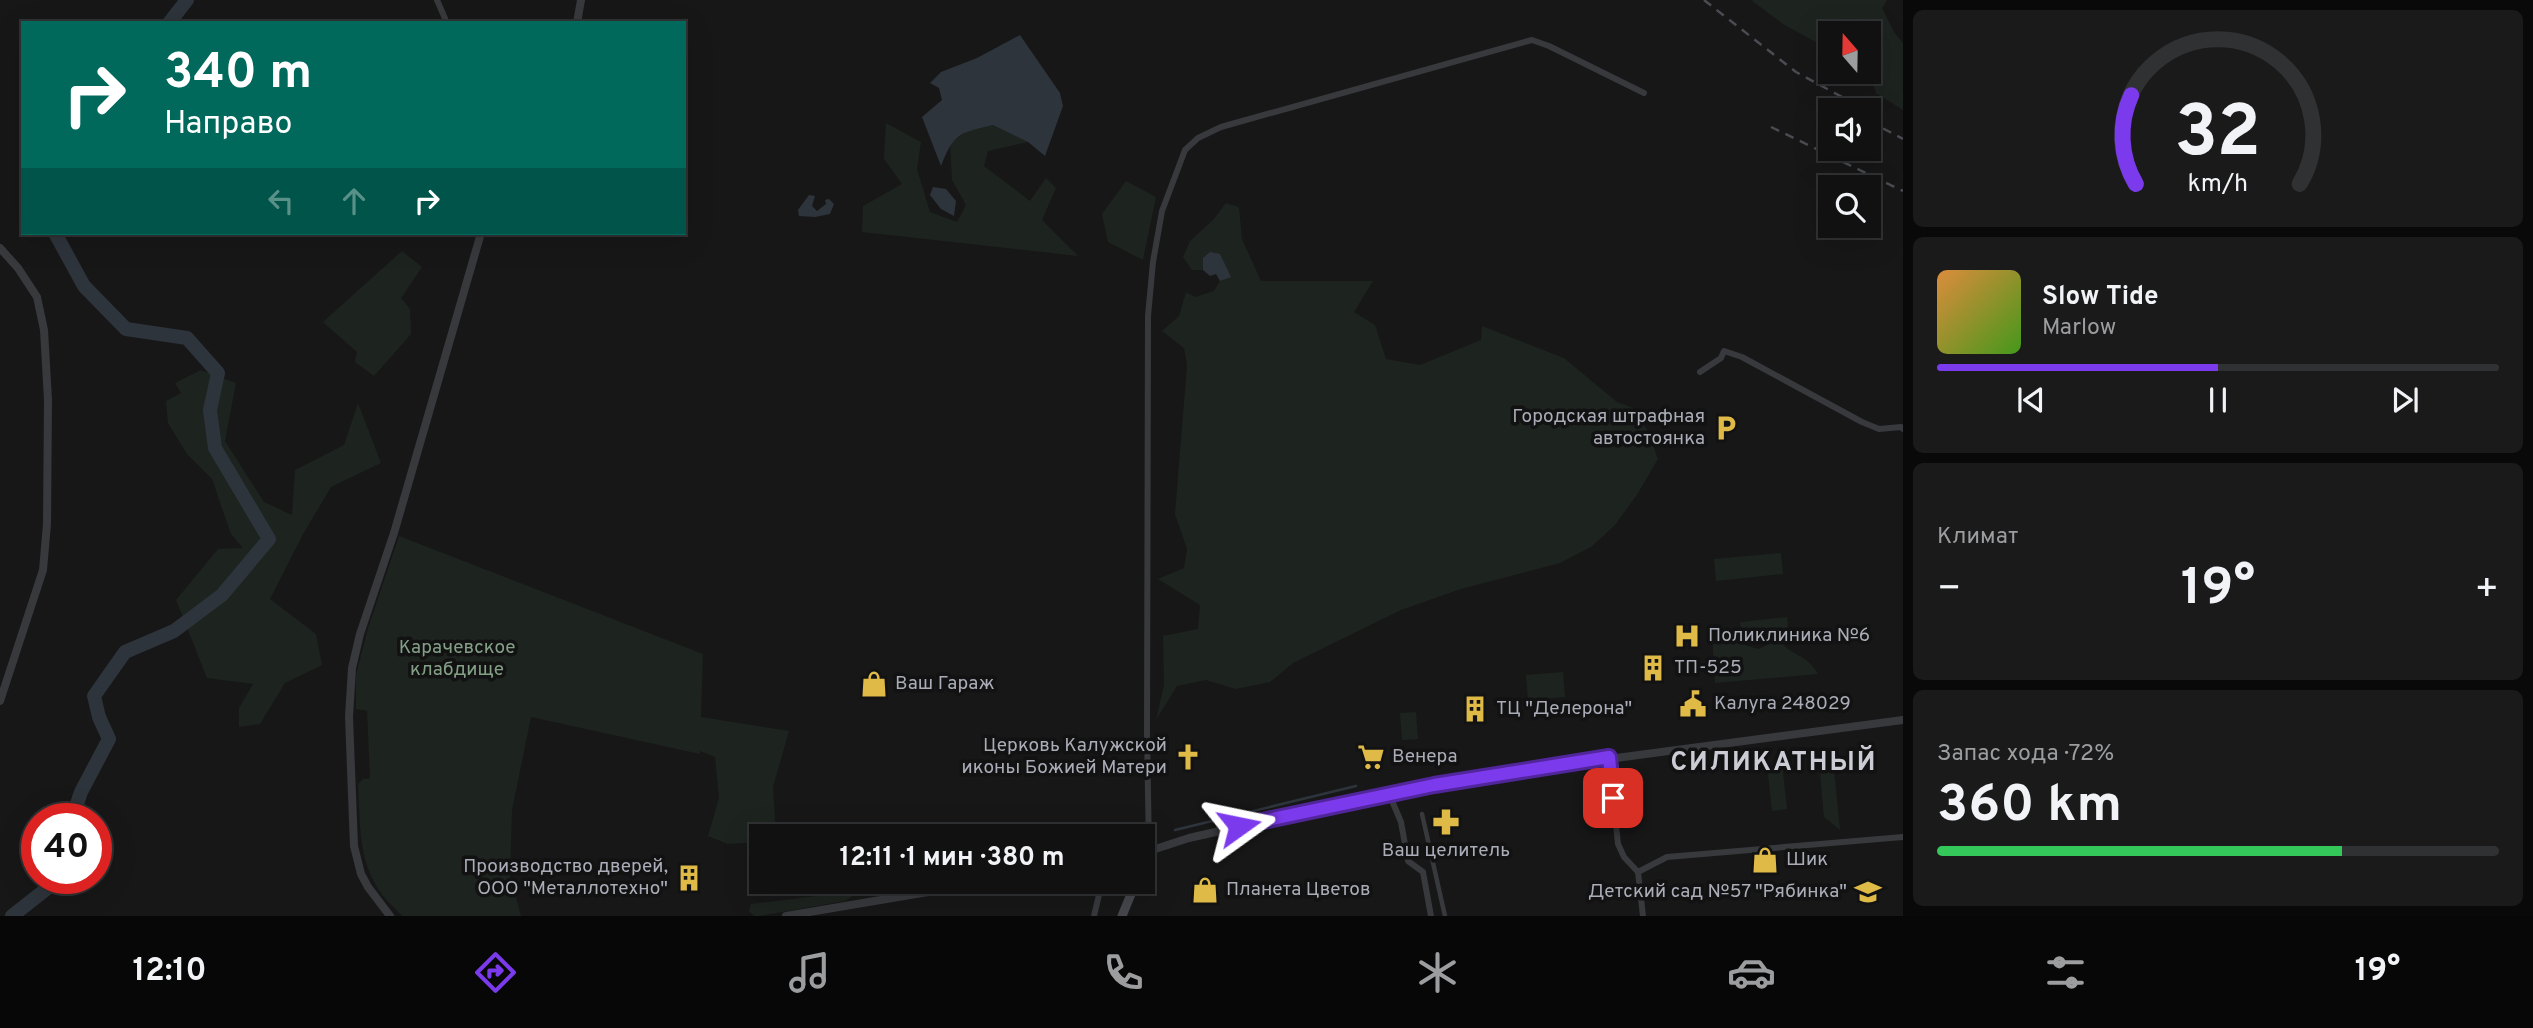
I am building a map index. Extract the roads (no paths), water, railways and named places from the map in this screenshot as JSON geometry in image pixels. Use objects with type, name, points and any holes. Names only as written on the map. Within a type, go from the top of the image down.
[{"type":"main road","points":[[1122,916],[1131,894]]},
{"type":"street","points":[[437,0],[446,21]]},
{"type":"street","points":[[577,21],[581,0]]},
{"type":"street","points":[[1146,824],[1148,316],[1153,262],[1162,211],[1185,150],[1198,138],[1221,127],[1532,40],[1644,93]]},
{"type":"street","points":[[390,916],[361,874],[354,846],[349,717],[352,668],[480,235]]},
{"type":"street","points":[[0,248],[32,286],[41,310],[48,414],[47,524],[43,570],[0,701]]},
{"type":"street","points":[[1700,372],[1721,358],[1724,351],[1742,357],[1879,429],[1901,426],[1903,429]]},
{"type":"street","points":[[1155,849],[1202,835],[1495,774],[1903,720]]},
{"type":"street","points":[[1609,757],[1618,844],[1624,857],[1638,872],[1643,916]]},
{"type":"street","points":[[1390,796],[1401,822],[1408,861],[1423,872],[1431,916]]},
{"type":"street","points":[[1422,814],[1445,916]]},
{"type":"street","points":[[1638,872],[1667,857],[1903,837]]},
{"type":"street","points":[[786,916],[916,894]]},
{"type":"street","points":[[1094,916],[1099,894]]},
{"type":"waterway","points":[[171,21],[187,0]]},
{"type":"waterway","points":[[56,235],[84,286],[126,329],[187,338],[218,373],[210,410],[215,448],[269,539],[222,595],[174,631],[125,652],[94,696],[99,717],[109,739],[77,803]]},
{"type":"waterway","points":[[1175,830],[1356,786]]},
{"type":"waterway","points":[[12,916],[40,894]]},
{"type":"railway","points":[[1704,0],[1796,72],[1844,98]]},
{"type":"railway","points":[[1771,127],[1903,191]]},
{"type":"railway","points":[[1881,127],[1903,139]]},
{"type":"place","name":"Городская штрафная автостоянка","points":[[1726,428]]},
{"type":"place","name":"Поликлиника №6","points":[[1687,636]]},
{"type":"place","name":"ТП-525","points":[[1653,668]]},
{"type":"place","name":"Ваш Гараж","points":[[874,684]]},
{"type":"place","name":"Калуга 248029","points":[[1693,704]]},
{"type":"place","name":"ТЦ \"Делерона\"","points":[[1475,709]]},
{"type":"place","name":"Церковь Калужской иконы Божией Матери","points":[[1188,757]]},
{"type":"place","name":"Венера","points":[[1371,757]]},
{"type":"place","name":"Ваш целитель","points":[[1446,822]]},
{"type":"place","name":"Шик","points":[[1765,860]]},
{"type":"place","name":"Производство дверей, ООО \"Металлотехно\"","points":[[689,878]]},
{"type":"place","name":"Планета Цветов","points":[[1205,890]]},
{"type":"place","name":"Детский сад №57 \"Рябинка\"","points":[[1868,892]]},
{"type":"district","name":"СИЛИКАТНЫЙ","points":[[1774,763]]},
{"type":"park label","name":"Карачевское клабдище","points":[[457,659]]}]
